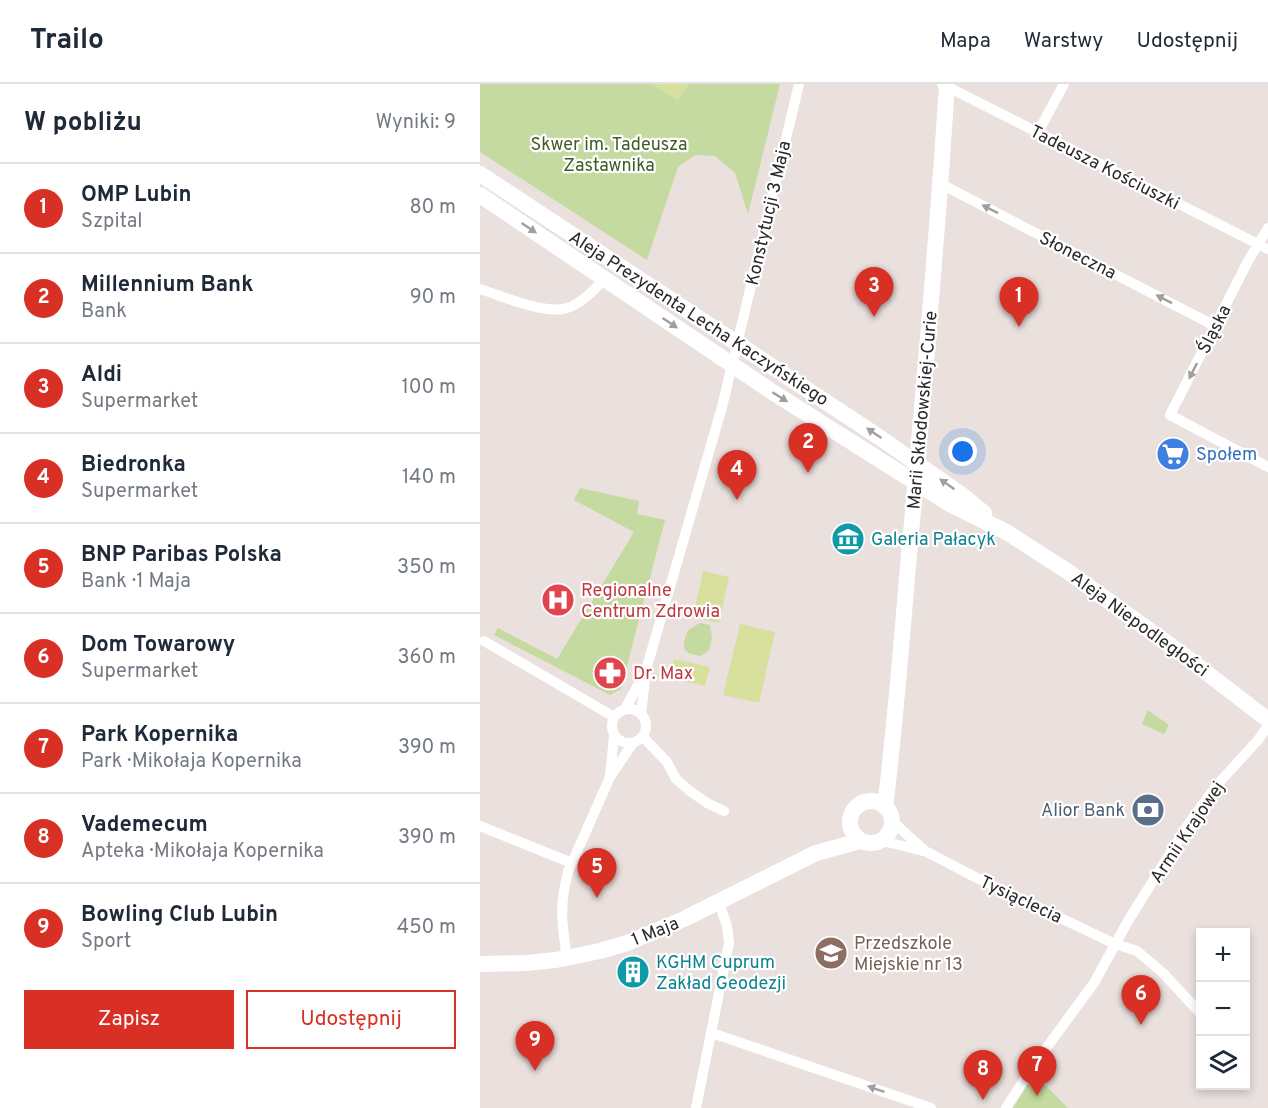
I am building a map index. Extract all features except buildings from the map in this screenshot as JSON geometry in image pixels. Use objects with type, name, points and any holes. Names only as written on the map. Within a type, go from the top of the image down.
[{"type":"main road","name":"Marii Skłodowskiej-Curie","points":[[877,804],[891,763],[894,735],[941,184],[946,85]]},
{"type":"main road","name":"Aleja Prezydenta Lecha Kaczyńskiego","points":[[480,174],[879,436],[918,464]]},
{"type":"main road","name":"Aleja Prezydenta Lecha Kaczyńskiego","points":[[480,195],[768,389],[916,483]]},
{"type":"main road","name":"Aleja Niepodległości","points":[[918,464],[962,495],[1008,533],[1080,580],[1185,656],[1268,720]]},
{"type":"main road","name":"Aleja Niepodległości","points":[[916,483],[948,503],[1008,533]]},
{"type":"main road","points":[[877,804],[892,816],[893,822],[888,836],[883,841],[871,844],[860,841],[855,836],[851,830],[850,817],[857,806],[877,804]]},
{"type":"main road","points":[[816,853],[850,824]]},
{"type":"main road","points":[[816,853],[860,841]]},
{"type":"main road","name":"1 Maja","points":[[480,964],[526,963],[567,958],[627,943],[719,902],[816,853]]},
{"type":"street","name":"Konstytucji 3 Maja","points":[[646,670],[722,407],[799,84]]},
{"type":"street","points":[[1038,132],[1064,84]]},
{"type":"street","name":"Tadeusza Kościuszki","points":[[946,85],[1263,247]]},
{"type":"street","name":"Słoneczna","points":[[941,184],[1215,326]]},
{"type":"street","name":"Śląska","points":[[1268,228],[1263,247],[1248,261],[1170,415],[1268,467]]},
{"type":"street","points":[[480,289],[543,308],[565,309],[580,302],[605,278]]},
{"type":"street","points":[[484,642],[614,717]]},
{"type":"street","points":[[625,709],[646,670]]},
{"type":"street","points":[[641,714],[646,670]]},
{"type":"street","points":[[567,958],[561,917],[564,887],[572,863],[610,777],[646,728],[641,714],[631,709],[617,713],[611,726],[614,736],[610,777]]},
{"type":"street","name":"Armii Krajowej","points":[[1006,1108],[1033,1066],[1094,983],[1115,944],[1198,811],[1217,785],[1268,726]]},
{"type":"street","points":[[614,736],[623,743],[638,740],[667,762],[676,779],[690,791],[724,811]]},
{"type":"street","points":[[893,822],[927,852]]},
{"type":"street","points":[[480,826],[572,863]]},
{"type":"street","points":[[883,841],[927,852]]},
{"type":"street","name":"Tysiąclecia","points":[[927,852],[1115,944],[1137,951],[1163,973],[1196,1010]]},
{"type":"street","points":[[696,1108],[729,943],[727,926],[719,902]]},
{"type":"street","points":[[712,1033],[931,1108]]},
{"type":"green space","name":"Skwer im. Tadeusza Zastawnika","points":[[480,84],[780,84],[748,214],[735,173],[715,156],[695,155],[678,167],[647,260],[480,152]]},
{"type":"green space","points":[[652,84],[689,84],[678,101]]},
{"type":"green space","points":[[580,488],[639,501],[637,514],[665,520],[621,689],[610,695],[494,635],[498,628],[557,659],[634,532],[574,500]]},
{"type":"green space","points":[[703,571],[729,577],[719,623],[693,617]]},
{"type":"green space","points":[[700,623],[710,625],[712,638],[709,650],[701,656],[684,649],[688,630]]},
{"type":"green space","points":[[740,624],[775,632],[759,703],[723,695]]},
{"type":"green space","points":[[674,659],[710,667],[705,686],[669,678]]},
{"type":"green space","points":[[1148,710],[1169,725],[1164,734],[1142,724]]},
{"type":"green space","points":[[1034,1074],[1068,1108],[1013,1108]]},
{"type":"place","name":"Aldi","points":[[874,317]]},
{"type":"place","name":"OMP Lubin","points":[[1019,327]]},
{"type":"place","name":"Społem","points":[[1173,454]]},
{"type":"place","name":"Millennium Bank","points":[[808,473]]},
{"type":"place","name":"Biedronka","points":[[737,500]]},
{"type":"place","name":"Galeria Pałacyk","points":[[848,539]]},
{"type":"place","name":"Regionalne Centrum Zdrowia","points":[[558,600]]},
{"type":"place","name":"Dr. Max","points":[[610,673]]},
{"type":"place","name":"Alior Bank","points":[[1148,810]]},
{"type":"place","name":"BNP Paribas Polska","points":[[597,898]]},
{"type":"place","name":"Przedszkole Miejskie nr 13","points":[[831,953]]},
{"type":"place","name":"KGHM Cuprum Zakład Geodezji","points":[[633,972]]},
{"type":"place","name":"Dom Towarowy","points":[[1141,1025]]},
{"type":"place","name":"Bowling Club Lubin","points":[[535,1071]]},
{"type":"place","name":"Park Kopernika","points":[[1037,1096]]},
{"type":"place","name":"Vademecum","points":[[983,1100]]}]
